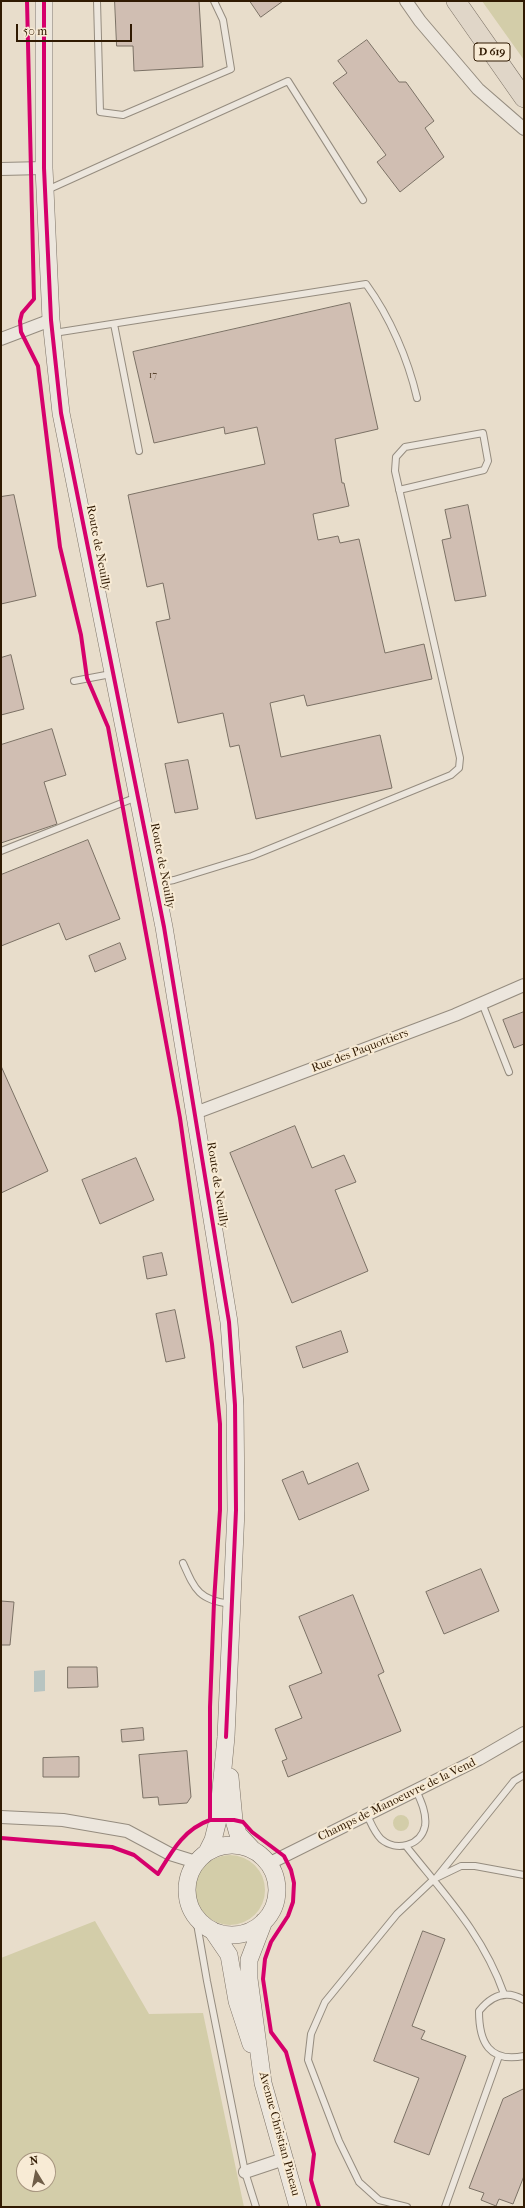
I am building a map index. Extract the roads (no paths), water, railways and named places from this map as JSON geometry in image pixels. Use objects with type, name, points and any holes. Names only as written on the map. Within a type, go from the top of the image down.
[{"type":"main road","name":"Route de Neuilly","points":[[44,1],[45,191],[52,327],[62,413],[155,883],[195,1113],[229,1322],[235,1405],[236,1510],[226,1737],[218,1820],[213,1840],[202,1857]]},
{"type":"main road","name":"D 619","points":[[457,3],[524,98]]},
{"type":"main road","points":[[212,1930],[226,1934],[240,1934],[253,1929],[264,1921],[271,1911],[276,1899],[277,1887],[274,1875],[268,1864],[252,1850],[238,1834],[234,1820],[226,1737]]},
{"type":"main road","points":[[252,1850],[237,1845],[221,1846],[202,1857],[190,1874],[187,1888],[188,1902],[196,1918],[212,1930],[229,1955],[237,2001],[263,2083]]},
{"type":"main road","name":"Avenue Christian Pineau","points":[[264,1921],[249,1960],[249,1979],[263,2083],[298,2207]]},
{"type":"street","points":[[406,1],[420,21],[478,89],[524,129]]},
{"type":"street","points":[[1,169],[44,168]]},
{"type":"street","points":[[1,339],[52,327]]},
{"type":"street","name":"Rue des Paquottiers","points":[[195,1113],[482,1003],[524,985]]},
{"type":"street","name":"Champs de Manoeuvre de la Vend","points":[[268,1864],[479,1759],[524,1733]]},
{"type":"street","points":[[1,1816],[63,1820],[127,1831],[170,1854],[202,1857]]},
{"type":"street","points":[[245,2172],[284,2159]]},
{"type":"lane","points":[[97,1],[100,112],[122,115],[231,69],[223,20],[214,1]]},
{"type":"lane","points":[[45,191],[288,82],[363,200]]},
{"type":"lane","points":[[52,327],[114,324],[366,284],[377,299],[410,371],[417,398]]},
{"type":"lane","points":[[114,324],[139,451]]},
{"type":"lane","points":[[155,883],[174,880],[252,856],[451,775],[459,768],[460,758],[399,490],[395,471],[396,457],[405,447],[483,433],[488,461],[484,470],[399,490]]},
{"type":"lane","points":[[74,682],[113,674]]},
{"type":"lane","points":[[1,851],[138,797]]},
{"type":"lane","points":[[482,1003],[509,1072]]},
{"type":"lane","points":[[183,1563],[193,1585],[201,1596],[214,1602],[231,1604]]},
{"type":"lane","points":[[407,2207],[379,2200],[359,2182],[339,2141],[308,2060],[311,2034],[325,2002],[397,1914],[434,1880],[514,1781],[524,1775]]},
{"type":"lane","points":[[367,1815],[376,1832],[389,1844],[406,1846],[414,1843],[421,1836],[425,1826],[425,1813],[416,1790]]},
{"type":"lane","points":[[406,1846],[476,1934],[495,1967],[504,1994]]},
{"type":"lane","points":[[434,1880],[461,1866],[475,1866],[524,1875]]},
{"type":"lane","points":[[196,1918],[245,2172],[256,2207]]},
{"type":"lane","points":[[524,2000],[516,1995],[504,1994],[487,2001],[479,2011],[479,2030],[485,2046],[499,2056],[511,2058],[524,2056]]},
{"type":"lane","points":[[445,2207],[499,2056]]}]
